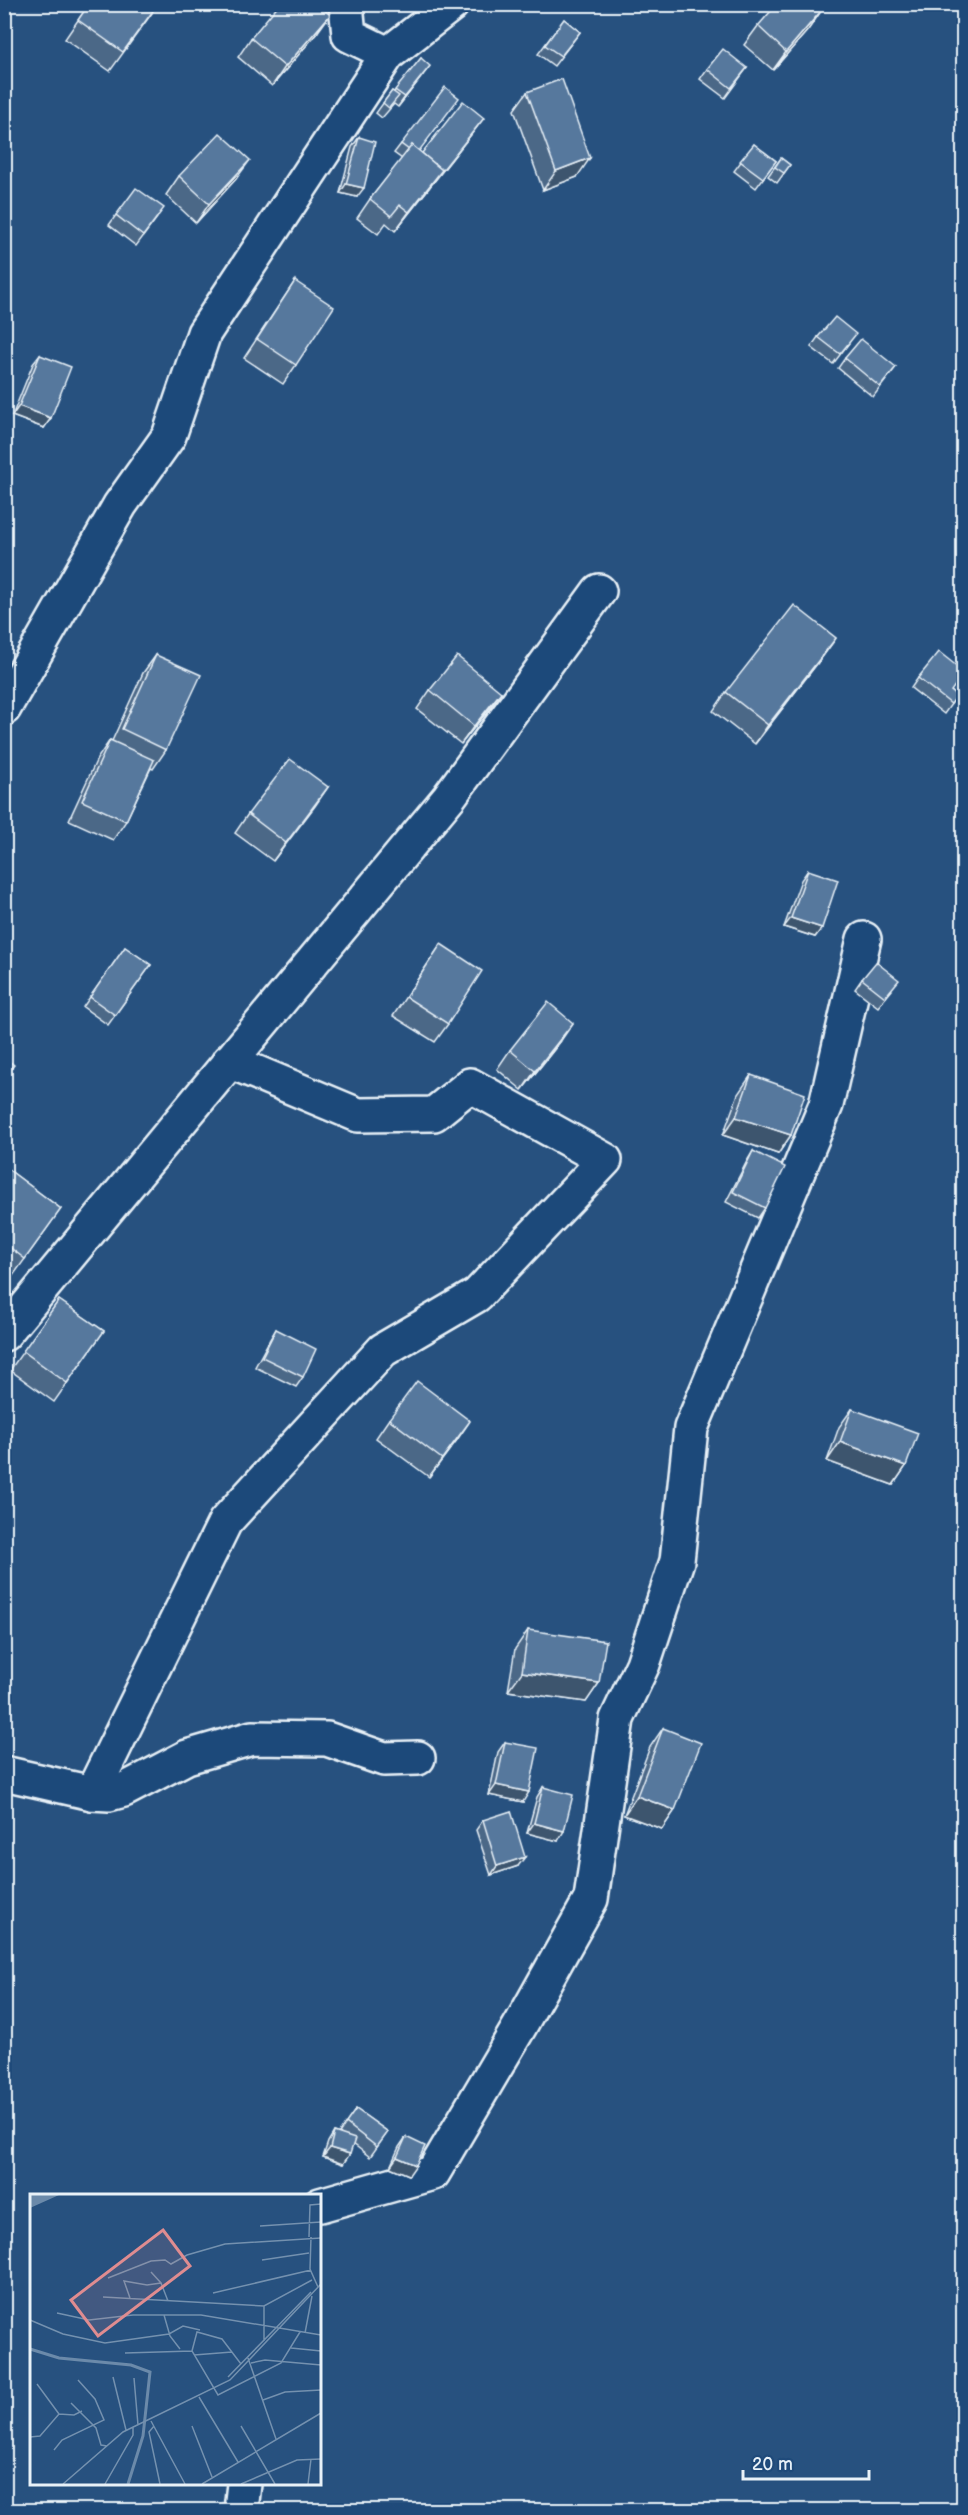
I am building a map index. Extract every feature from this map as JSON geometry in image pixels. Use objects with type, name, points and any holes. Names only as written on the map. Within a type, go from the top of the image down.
[{"type":"street","points":[[346,4],[348,35],[388,54]]},
{"type":"street","points":[[4,708],[120,506],[169,436],[204,333],[388,54],[452,4]]},
{"type":"street","points":[[4,1334],[448,797],[599,591]]},
{"type":"street","points":[[321,2205],[433,2173],[521,2024],[591,1899],[617,1719],[643,1664],[677,1562],[691,1428],[826,1105],[864,939]]},
{"type":"street","points":[[92,1793],[225,1522],[383,1350],[477,1295],[604,1160],[470,1086],[434,1114],[358,1115],[230,1061]]},
{"type":"street","points":[[4,1773],[92,1793],[109,1794],[124,1790],[186,1756],[252,1738],[327,1739],[384,1759],[418,1758]]},
{"type":"street","points":[[241,2511],[244,2485]]},
{"type":"building","points":[[89,4],[158,4],[123,52],[78,20]]},
{"type":"building","points":[[279,4],[318,4],[330,15],[285,67],[251,38]]},
{"type":"building","points":[[777,4],[813,4],[821,11],[786,52],[758,26]]},
{"type":"building","points":[[564,19],[580,32],[561,56],[545,45]]},
{"type":"building","points":[[723,49],[747,68],[731,88],[707,69]]},
{"type":"building","points":[[421,58],[430,66],[405,97],[395,90]]},
{"type":"building","points":[[562,79],[590,158],[556,171],[527,92]]},
{"type":"building","points":[[445,87],[459,98],[419,151],[412,145],[409,150],[401,144]]},
{"type":"building","points":[[392,91],[399,96],[389,108],[383,103]]},
{"type":"building","points":[[463,101],[484,118],[440,173],[442,170],[422,153]]},
{"type":"building","points":[[220,133],[250,160],[209,204],[179,176]]},
{"type":"building","points":[[359,137],[375,142],[364,188],[346,184]]},
{"type":"building","points":[[754,144],[776,161],[763,178],[740,161]]},
{"type":"building","points":[[412,145],[442,170],[409,212],[400,205],[391,216],[370,199]]},
{"type":"building","points":[[781,158],[790,165],[784,173],[775,167]]},
{"type":"building","points":[[136,188],[164,208],[143,236],[116,215]]},
{"type":"building","points":[[295,281],[334,307],[296,365],[257,339]]},
{"type":"building","points":[[835,317],[856,334],[840,354],[818,337]]},
{"type":"building","points":[[861,339],[896,367],[880,387],[845,358]]},
{"type":"building","points":[[40,355],[71,367],[51,418],[19,406]]},
{"type":"building","points":[[794,605],[836,638],[768,725],[726,692]]},
{"type":"building","points":[[939,652],[963,671],[951,691],[957,696],[951,704],[918,678]]},
{"type":"building","points":[[156,655],[201,675],[166,750],[122,729]]},
{"type":"building","points":[[457,656],[501,692],[474,726],[430,690]]},
{"type":"building","points":[[110,740],[154,760],[126,821],[82,801]]},
{"type":"building","points":[[290,759],[328,787],[286,843],[248,814]]},
{"type":"building","points":[[808,870],[838,880],[822,928],[791,918]]},
{"type":"building","points":[[441,944],[482,971],[448,1024],[406,997]]},
{"type":"building","points":[[125,947],[151,965],[115,1015],[90,997]]},
{"type":"building","points":[[876,962],[899,980],[885,997],[862,979]]},
{"type":"building","points":[[548,1002],[573,1023],[535,1071],[510,1050]]},
{"type":"building","points":[[4,1057],[14,1065],[4,1076]]},
{"type":"building","points":[[751,1075],[805,1094],[791,1135],[736,1117]]},
{"type":"building","points":[[753,1151],[785,1167],[765,1208],[733,1192]]},
{"type":"building","points":[[5,1167],[61,1209],[25,1259],[4,1243]]},
{"type":"building","points":[[59,1300],[104,1331],[67,1383],[23,1351]]},
{"type":"building","points":[[276,1329],[316,1349],[303,1377],[262,1357]]},
{"type":"building","points":[[417,1381],[470,1421],[442,1459],[389,1419]]},
{"type":"building","points":[[852,1409],[918,1433],[906,1466],[840,1442]]},
{"type":"building","points":[[528,1630],[606,1641],[599,1683],[522,1672]]},
{"type":"building","points":[[663,1728],[701,1743],[675,1810],[637,1796]]},
{"type":"building","points":[[505,1742],[538,1748],[529,1792],[496,1785]]},
{"type":"building","points":[[543,1787],[573,1795],[564,1831],[534,1823]]},
{"type":"building","points":[[511,1811],[525,1857],[497,1866],[483,1820]]},
{"type":"building","points":[[356,2109],[388,2132],[377,2147],[346,2123]]},
{"type":"building","points":[[334,2132],[355,2139],[350,2154],[330,2148]]},
{"type":"building","points":[[406,2137],[425,2146],[416,2165],[397,2157]]}]
